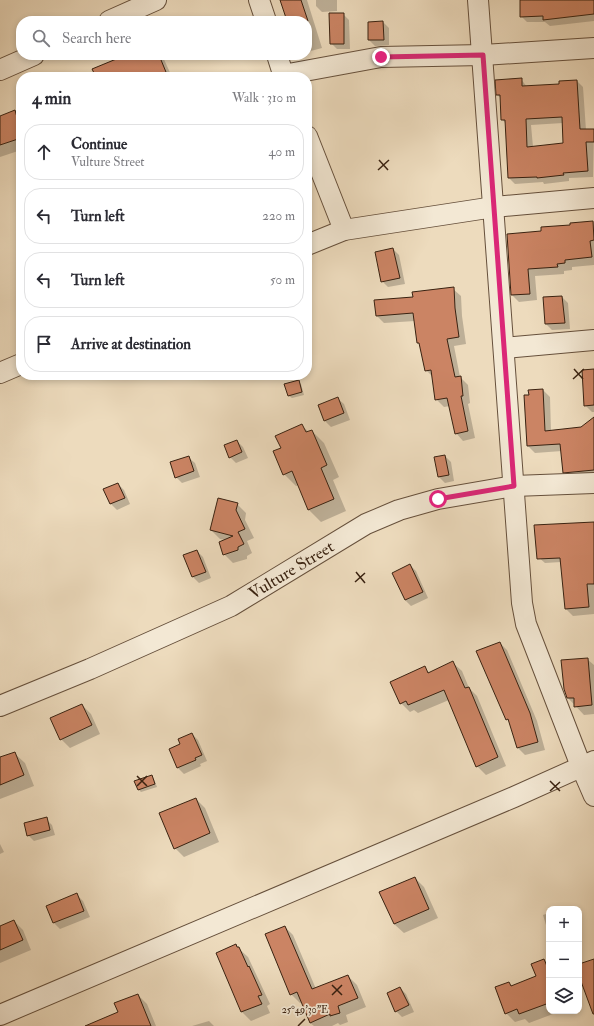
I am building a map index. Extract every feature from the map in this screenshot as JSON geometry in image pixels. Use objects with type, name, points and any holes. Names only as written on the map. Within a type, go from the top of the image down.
[{"type":"street","points":[[120,16],[156,0]]},
{"type":"street","points":[[259,0],[264,16]]},
{"type":"street","points":[[478,0],[522,603],[526,624],[587,763],[594,796]]},
{"type":"street","points":[[304,72],[381,57],[483,55],[594,48]]},
{"type":"street","points":[[0,70],[23,60]]},
{"type":"street","points":[[279,60],[283,72]]},
{"type":"street","points":[[312,149],[344,230]]},
{"type":"street","points":[[312,243],[344,230],[494,207],[594,198]]},
{"type":"street","points":[[504,348],[594,340]]},
{"type":"street","points":[[0,373],[16,366]]},
{"type":"street","name":"Vulture Street","points":[[0,706],[90,669],[231,606],[366,524],[399,510],[438,499],[514,486],[594,483]]},
{"type":"street","points":[[0,1014],[514,797],[587,763]]},
{"type":"building","points":[[280,0],[301,0],[306,16],[285,16]]},
{"type":"building","points":[[520,0],[594,0],[594,14],[543,20],[543,16],[520,17]]},
{"type":"building","points":[[329,13],[344,13],[344,44],[330,44]]},
{"type":"building","points":[[383,21],[384,40],[368,40],[368,22]]},
{"type":"building","points":[[114,60],[161,60],[166,72],[94,72],[92,69]]},
{"type":"building","points":[[522,78],[522,86],[559,84],[559,81],[577,80],[580,129],[594,129],[594,142],[586,142],[588,171],[563,173],[564,175],[537,178],[508,178],[505,120],[501,120],[500,95],[496,95],[495,80]],"holes":[[[562,117],[563,143],[527,147],[526,119]]]},
{"type":"building","points":[[15,110],[16,114],[16,140],[0,145],[0,116]]},
{"type":"building","points":[[593,221],[594,240],[590,241],[592,257],[565,260],[565,263],[557,264],[558,267],[528,269],[530,294],[511,295],[507,234],[541,231],[541,227],[570,225],[570,223]]},
{"type":"building","points":[[393,248],[400,278],[381,282],[375,252]]},
{"type":"building","points":[[454,287],[459,337],[447,339],[455,377],[461,376],[463,396],[461,396],[468,431],[455,434],[447,398],[435,400],[431,370],[425,371],[419,343],[417,343],[413,313],[376,316],[374,300],[413,297],[412,292]]},
{"type":"building","points":[[562,296],[565,323],[545,324],[543,297]]},
{"type":"building","points":[[594,369],[594,405],[584,406],[582,370]]},
{"type":"building","points":[[299,380],[302,392],[288,396],[284,384]]},
{"type":"building","points":[[543,389],[545,431],[581,427],[594,417],[594,470],[563,473],[560,444],[527,446],[524,395],[529,395],[528,390]]},
{"type":"building","points":[[338,397],[344,413],[324,421],[318,405]]},
{"type":"building","points":[[302,424],[306,432],[312,430],[327,465],[321,468],[334,499],[308,510],[292,471],[283,475],[273,451],[281,448],[275,436]]},
{"type":"building","points":[[237,440],[242,452],[229,458],[224,445]]},
{"type":"building","points":[[445,455],[449,475],[438,477],[434,457]]},
{"type":"building","points":[[189,456],[194,471],[175,478],[170,462]]},
{"type":"building","points":[[118,483],[125,498],[110,504],[103,489]]},
{"type":"building","points":[[218,498],[238,503],[236,510],[245,529],[238,532],[244,544],[238,547],[238,550],[223,555],[219,542],[233,536],[210,530]]},
{"type":"building","points":[[594,522],[594,584],[587,584],[589,607],[565,609],[560,558],[537,559],[534,525]]},
{"type":"building","points":[[197,550],[206,572],[192,577],[183,555]]},
{"type":"building","points":[[410,564],[423,592],[405,600],[392,573]]},
{"type":"building","points":[[500,642],[530,713],[538,742],[517,748],[508,719],[506,720],[476,651]]},
{"type":"building","points":[[588,658],[592,705],[574,707],[574,698],[567,698],[564,689],[561,660]]},
{"type":"building","points":[[453,661],[465,688],[469,687],[498,757],[476,767],[444,690],[408,705],[406,701],[400,704],[390,682],[425,666],[428,673]]},
{"type":"building","points":[[82,704],[92,725],[60,740],[50,718]]},
{"type":"building","points":[[192,733],[202,755],[195,758],[196,760],[177,768],[169,749],[180,744],[178,739]]},
{"type":"building","points":[[15,752],[24,775],[0,785],[0,757]]},
{"type":"building","points":[[152,775],[155,784],[138,790],[134,781]]},
{"type":"building","points":[[196,798],[210,833],[174,849],[159,813]]},
{"type":"building","points":[[47,817],[50,830],[27,836],[24,823]]},
{"type":"building","points":[[415,877],[429,909],[394,924],[379,892]]},
{"type":"building","points":[[77,893],[84,911],[53,923],[46,906]]},
{"type":"building","points":[[14,920],[23,940],[0,950],[0,926]]},
{"type":"building","points":[[285,926],[312,989],[348,975],[358,998],[338,1006],[340,1013],[330,1016],[330,1014],[310,1023],[297,992],[290,995],[265,934]]},
{"type":"building","points":[[236,944],[237,947],[239,947],[248,967],[249,966],[262,995],[258,996],[262,1004],[241,1012],[216,953]]},
{"type":"building","points":[[544,959],[546,964],[546,1004],[519,1014],[517,1009],[505,1014],[495,987],[509,982],[511,986],[536,976],[531,964]]},
{"type":"building","points":[[594,959],[594,1014],[582,984],[582,963]]},
{"type":"building","points":[[400,987],[409,1005],[395,1012],[387,993]]},
{"type":"building","points":[[138,994],[151,1026],[85,1026],[118,1012],[114,1003]]},
{"type":"route","points":[[381,57],[483,55],[514,486],[482,490],[438,499]]}]
